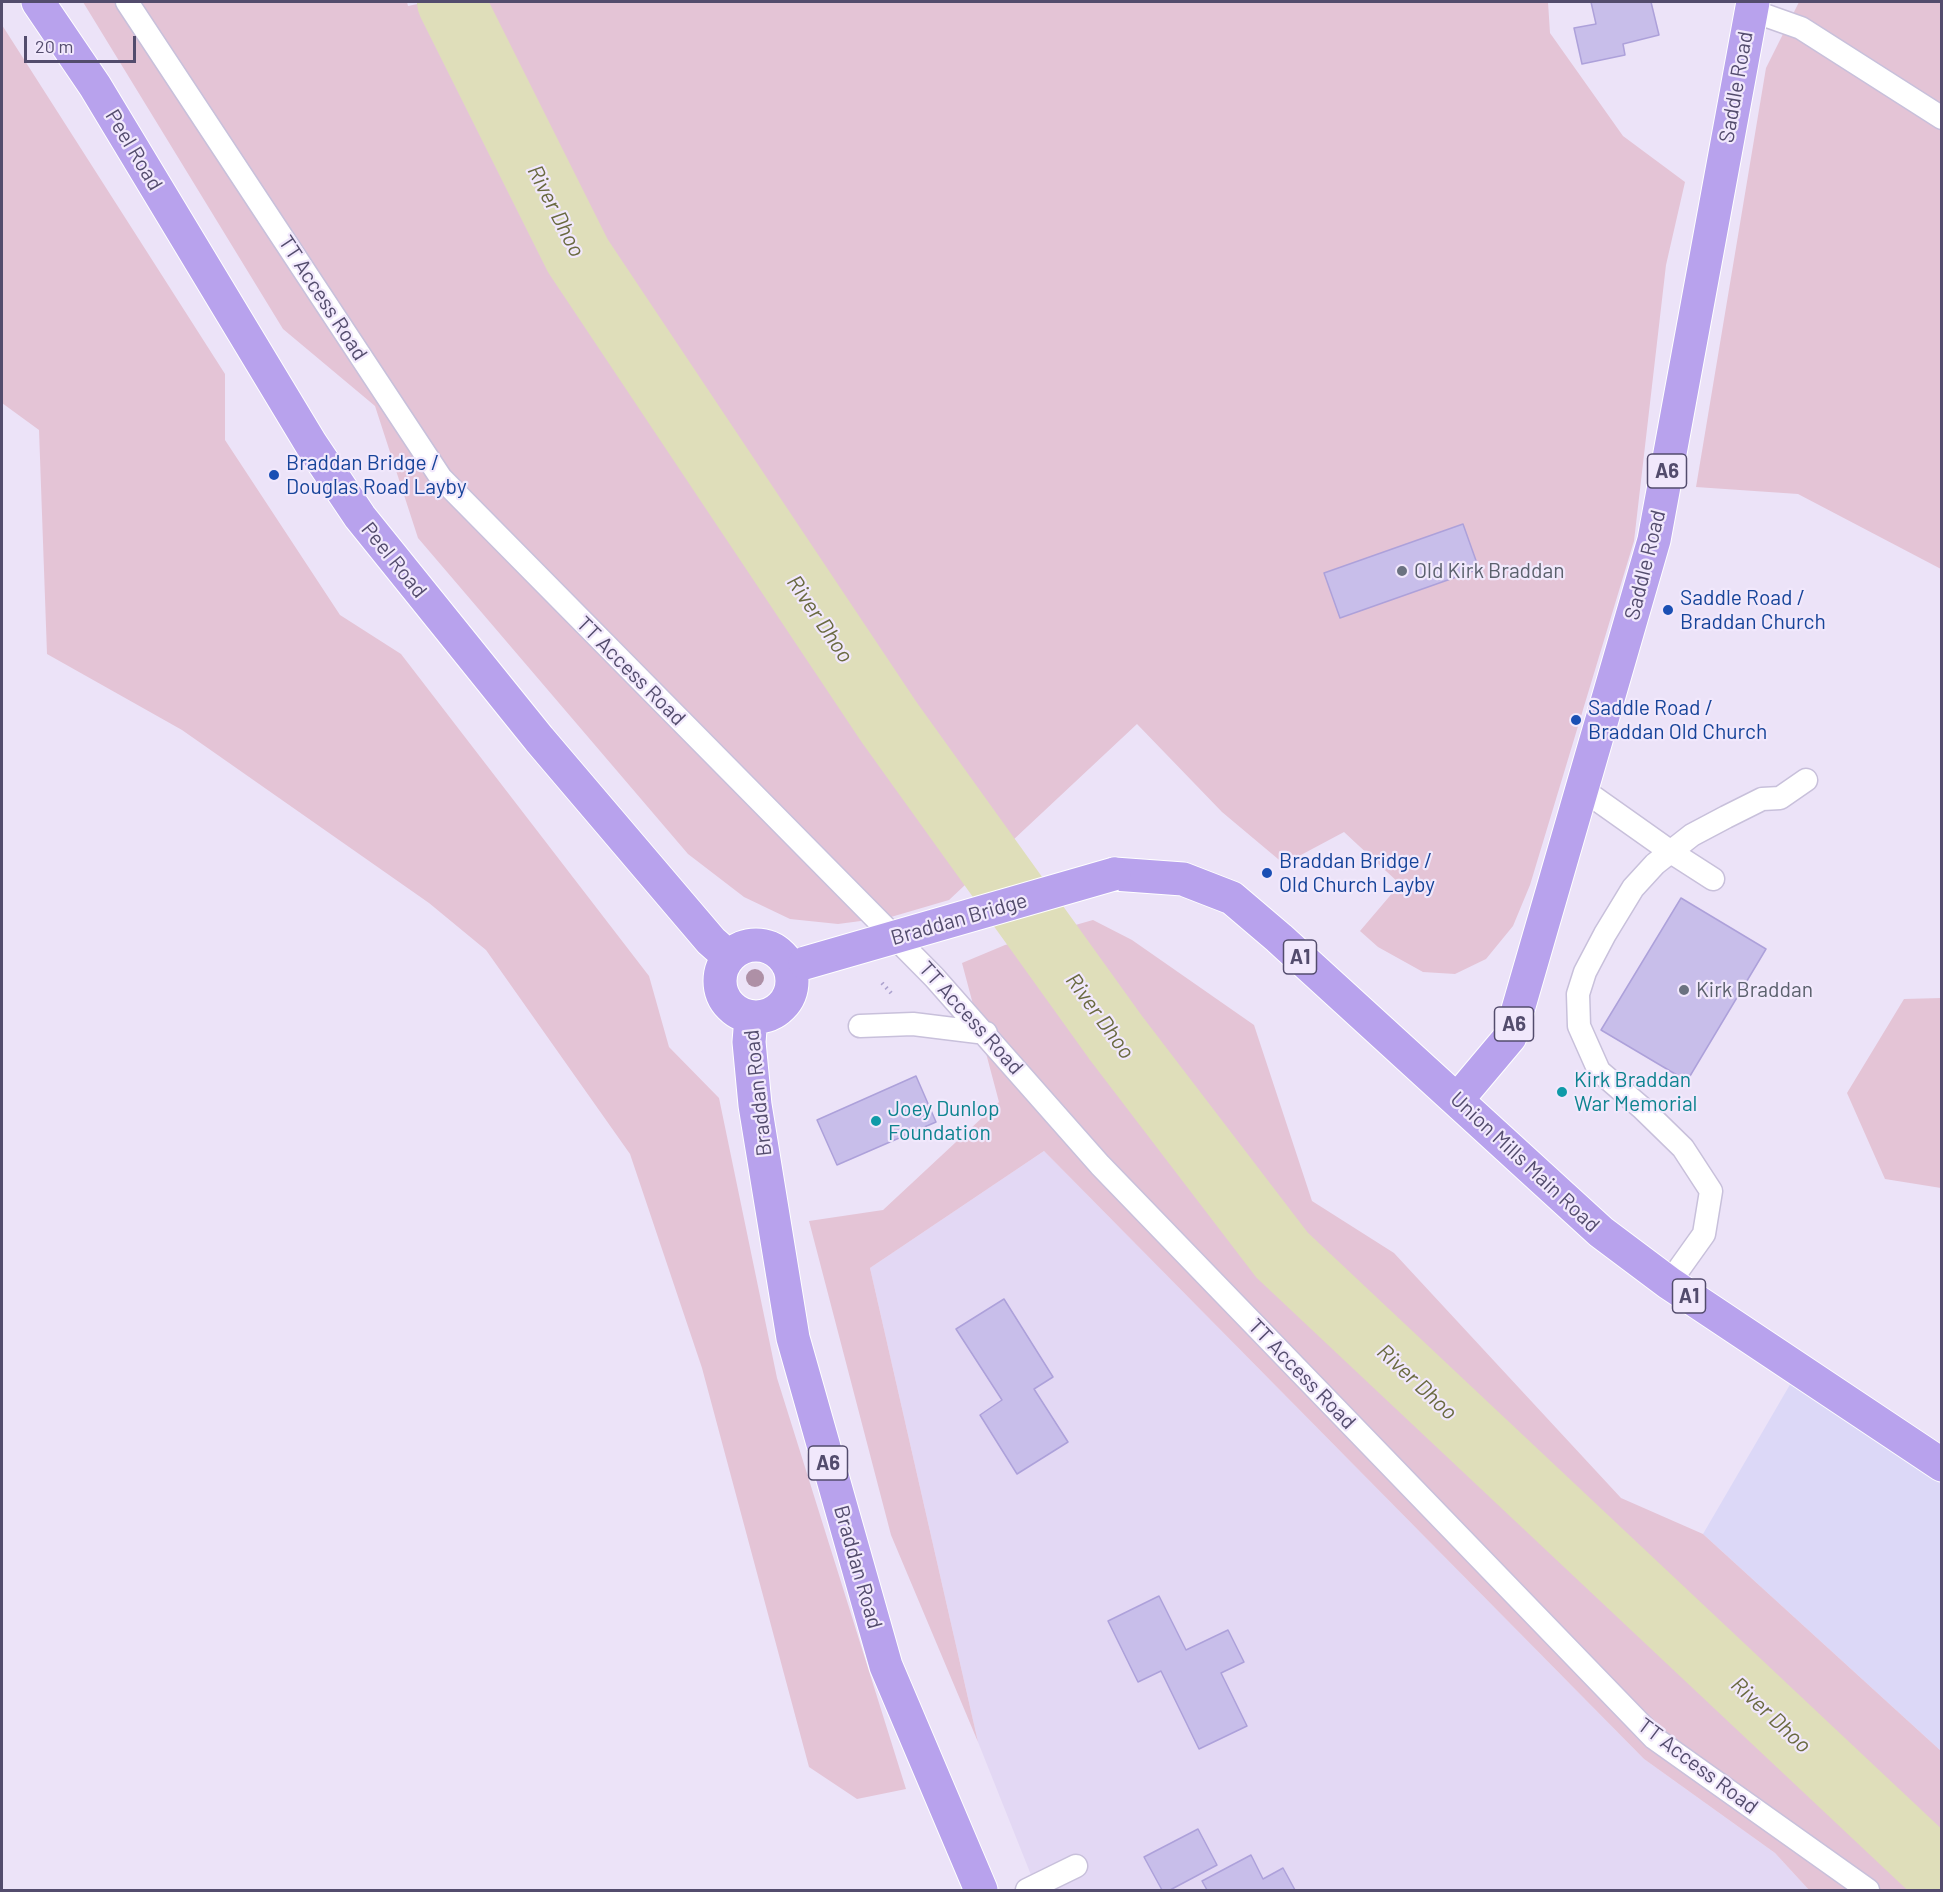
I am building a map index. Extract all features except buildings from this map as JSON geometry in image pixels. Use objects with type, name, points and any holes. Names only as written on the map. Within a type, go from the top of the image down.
[{"type":"highway","name":"Peel Road","points":[[38,2],[95,86],[311,444],[360,517],[539,739],[711,941],[729,956]]},
{"type":"highway","name":"Saddle Road","points":[[1457,1100],[1510,1037],[1654,540],[1751,5]]},
{"type":"highway","name":"Union Mills Main Road","points":[[1114,874],[1183,879],[1232,897],[1601,1232],[1669,1283],[1941,1465]]},
{"type":"highway","name":"Braddan Bridge","points":[[797,965],[1114,874]]},
{"type":"highway","points":[[762,945],[797,965],[792,986],[784,1003],[770,1014],[752,1017],[736,1012],[725,1000],[719,986],[721,970],[729,956],[744,946],[762,945]]},
{"type":"highway","name":"Braddan Road","points":[[752,1017],[749,1042],[755,1105],[793,1338],[886,1666],[981,1890]]},
{"type":"lane","name":"TT Access Road","points":[[127,2],[441,478],[934,977],[986,1033],[1100,1165],[1654,1738],[1868,1890]]},
{"type":"lane","points":[[1751,5],[1800,28],[1941,118]]},
{"type":"lane","points":[[1669,1283],[1704,1234],[1711,1191],[1683,1148],[1599,1071],[1579,1026],[1578,994],[1585,972],[1633,888],[1655,864],[1692,836],[1726,817],[1762,799],[1780,798],[1806,780]]},
{"type":"lane","points":[[1582,789],[1713,879]]},
{"type":"lane","points":[[860,1026],[913,1024],[986,1033]]},
{"type":"lane","points":[[1027,1890],[1076,1866]]},
{"type":"shaded area","points":[[83,2],[407,2],[408,6],[427,2],[1548,2],[1550,33],[1623,136],[1685,182],[1666,265],[1634,541],[1530,885],[1513,926],[1486,959],[1455,974],[1423,972],[1378,947],[1360,931],[1400,884],[1344,832],[1284,864],[1222,812],[1137,724],[949,900],[891,917],[838,924],[790,919],[744,897],[688,854],[418,538],[375,406],[283,329]]},
{"type":"shaded area","points":[[1799,2],[1941,2],[1941,569],[1798,494],[1696,487],[1766,68]]},
{"type":"shaded area","points":[[2,25],[225,374],[225,440],[340,615],[401,654],[649,976],[669,1047],[719,1098],[777,1378],[906,1789],[857,1799],[809,1767],[702,1368],[630,1154],[486,950],[429,903],[182,730],[47,654],[39,430],[2,403]]},
{"type":"shaded area","points":[[1093,920],[1132,940],[1254,1025],[1312,1201],[1394,1253],[1621,1498],[1703,1534],[1941,1751],[1941,1890],[1809,1890],[1775,1853],[1644,1759],[1044,1151],[870,1268],[978,1742],[891,1535],[809,1221],[883,1210],[999,1102],[962,963],[1005,945]]},
{"type":"shaded area","points":[[1942,998],[1941,1188],[1885,1179],[1847,1093],[1904,999]]},
{"type":"shaded area","points":[[1044,1151],[1644,1759],[1775,1853],[1809,1890],[1037,1890],[978,1742],[870,1268]]},
{"type":"shaded area","points":[[1795,1376],[1941,1477],[1941,1751],[1703,1534]]},
{"type":"waterway","name":"River Dhoo","points":[[451,2],[578,256],[889,722],[1116,1038],[1282,1255],[1942,1876]]},
{"type":"place","name":"Braddan Bridge / Douglas Road Layby","points":[[274,475]]},
{"type":"place","name":"Old Kirk Braddan","points":[[1402,571]]},
{"type":"place","name":"Saddle Road / Braddan Church","points":[[1668,610]]},
{"type":"place","name":"Saddle Road / Braddan Old Church","points":[[1576,720]]},
{"type":"place","name":"Braddan Bridge / Old Church Layby","points":[[1267,873]]},
{"type":"place","name":"Kirk Braddan","points":[[1684,990]]},
{"type":"place","name":"Kirk Braddan War Memorial","points":[[1562,1092]]},
{"type":"place","name":"Joey Dunlop Foundation","points":[[876,1121]]}]
